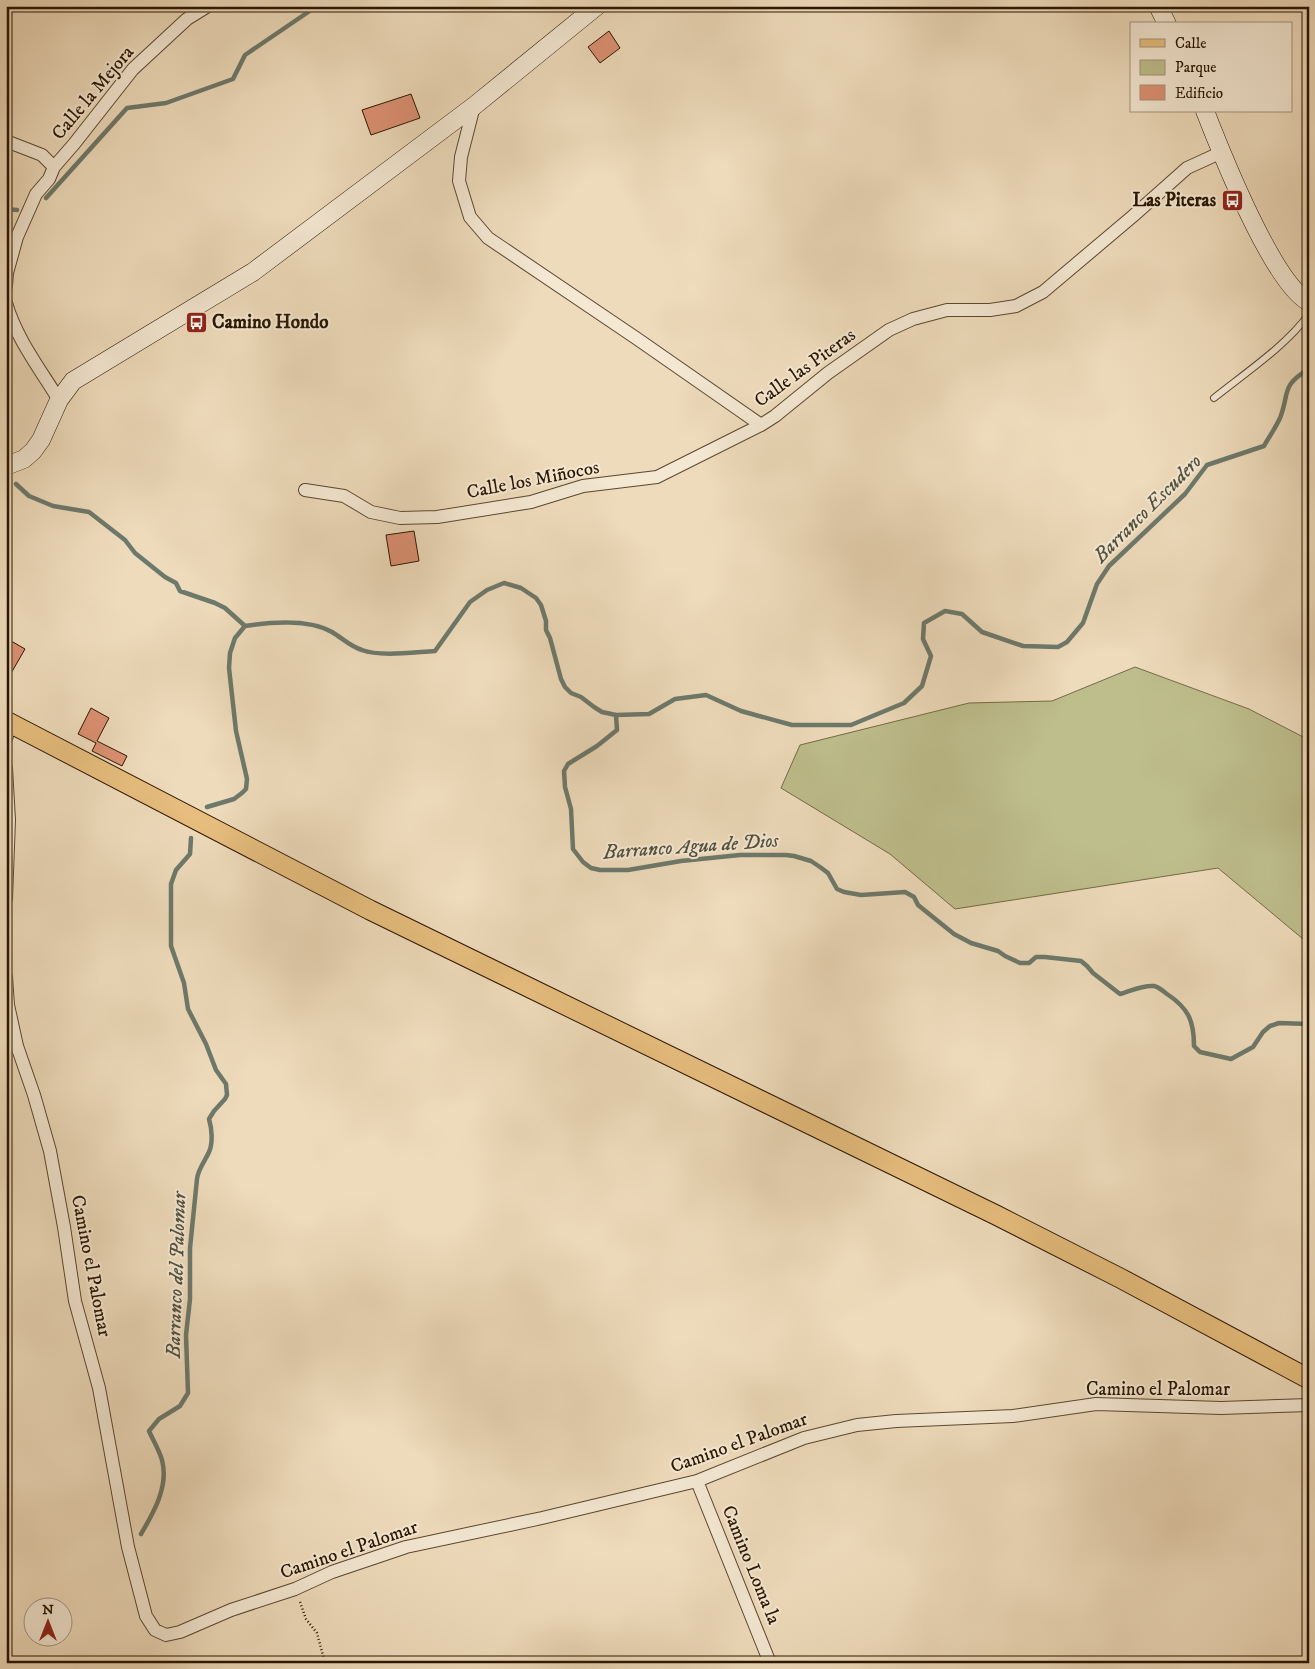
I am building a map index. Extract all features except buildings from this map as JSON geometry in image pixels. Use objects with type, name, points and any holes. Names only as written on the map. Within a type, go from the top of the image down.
[{"type":"main road","points":[[8,728],[370,910],[996,1215],[1120,1278],[1309,1379]]},
{"type":"street","name":"Calle la Mejora","points":[[6,286],[7,273],[17,237],[36,194],[50,179],[54,167],[133,69],[187,19],[208,6]]},
{"type":"street","points":[[6,466],[24,458],[33,451],[41,440],[59,400],[73,381],[253,272],[474,106],[597,6]]},
{"type":"street","points":[[1158,6],[1165,22]]},
{"type":"street","name":"Calle las Piteras","points":[[474,106],[461,157],[459,182],[470,218],[488,238],[762,425],[828,373],[889,330],[913,319],[947,310],[990,310],[1016,306],[1042,292],[1187,168],[1222,152]]},
{"type":"street","points":[[1204,112],[1266,249],[1297,294],[1308,301]]},
{"type":"street","name":"Calle la Mejora","points":[[6,141],[42,155],[54,167]]},
{"type":"street","points":[[6,303],[10,317],[59,400]]},
{"type":"street","name":"Calle los Miñocos","points":[[304,490],[344,496],[370,512],[400,518],[437,517],[473,512],[531,502],[583,486],[657,478],[762,425]]},
{"type":"street","points":[[6,768],[9,820],[6,899]]},
{"type":"street","name":"Camino el Palomar","points":[[6,976],[8,1005],[17,1046],[34,1095],[50,1151],[75,1301],[99,1388],[128,1546],[146,1616],[155,1630],[166,1636],[231,1610],[295,1589],[332,1572],[406,1547],[542,1518],[697,1481],[804,1438],[857,1425],[896,1421],[1013,1416],[1096,1404],[1221,1408],[1309,1405]]},
{"type":"street","name":"Camino Loma la","points":[[697,1481],[770,1663]]},
{"type":"lane","points":[[1214,398],[1273,350],[1302,323],[1308,301]]},
{"type":"path","points":[[295,1589],[306,1619],[317,1633],[325,1663]]},
{"type":"green space","points":[[1135,667],[1249,709],[1309,740],[1309,944],[1218,868],[955,909],[890,854],[781,788],[800,745],[969,703],[1052,701]]},
{"type":"waterway","points":[[46,198],[127,108],[166,103],[233,79],[245,55],[317,6]]},
{"type":"waterway","points":[[6,209],[17,210]]},
{"type":"waterway","name":"Barranco Escudero","points":[[16,484],[29,496],[53,506],[89,512],[125,540],[135,553],[165,577],[176,583],[180,591],[225,608],[245,626],[266,623],[301,623],[323,628],[354,647],[369,652],[398,654],[435,651],[470,602],[487,590],[504,583],[521,588],[536,598],[541,605],[546,621],[546,630],[565,687],[571,693],[581,697],[602,712],[616,715],[649,714],[675,699],[706,695],[741,711],[792,725],[851,725],[904,703],[922,686],[931,656],[923,639],[924,623],[945,611],[962,614],[982,632],[1023,646],[1058,647],[1067,642],[1083,623],[1097,584],[1109,566],[1185,494],[1207,465],[1264,446],[1280,418],[1287,390],[1294,380],[1309,369]]},
{"type":"waterway","name":"Barranco del Palomar","points":[[207,807],[234,799],[246,789],[247,779],[236,731],[229,668],[230,653],[235,638],[245,626]]},
{"type":"waterway","name":"Barranco Agua de Dios","points":[[616,715],[617,730],[597,746],[568,764],[564,771],[565,787],[571,809],[573,849],[583,862],[591,868],[600,870],[628,870],[681,861],[740,855],[794,856],[811,861],[820,867],[828,873],[837,889],[844,892],[861,895],[905,892],[914,897],[918,905],[954,934],[971,943],[998,951],[1020,963],[1029,963],[1036,957],[1081,961],[1120,994],[1145,986],[1158,987],[1185,1010],[1193,1029],[1194,1046],[1200,1052],[1231,1059],[1253,1047],[1263,1032],[1270,1026],[1279,1023],[1309,1024]]},
{"type":"waterway","name":"Barranco del Palomar","points":[[141,1534],[155,1508],[164,1479],[162,1460],[149,1431],[159,1419],[180,1406],[188,1393],[186,1335],[190,1299],[190,1248],[197,1179],[211,1144],[209,1119],[227,1095],[226,1084],[216,1070],[206,1044],[188,1009],[184,983],[171,946],[171,884],[176,870],[190,854],[191,838]]},
{"type":"place","name":"Las Piteras","points":[[1232,200]]},
{"type":"place","name":"Camino Hondo","points":[[196,322]]}]
